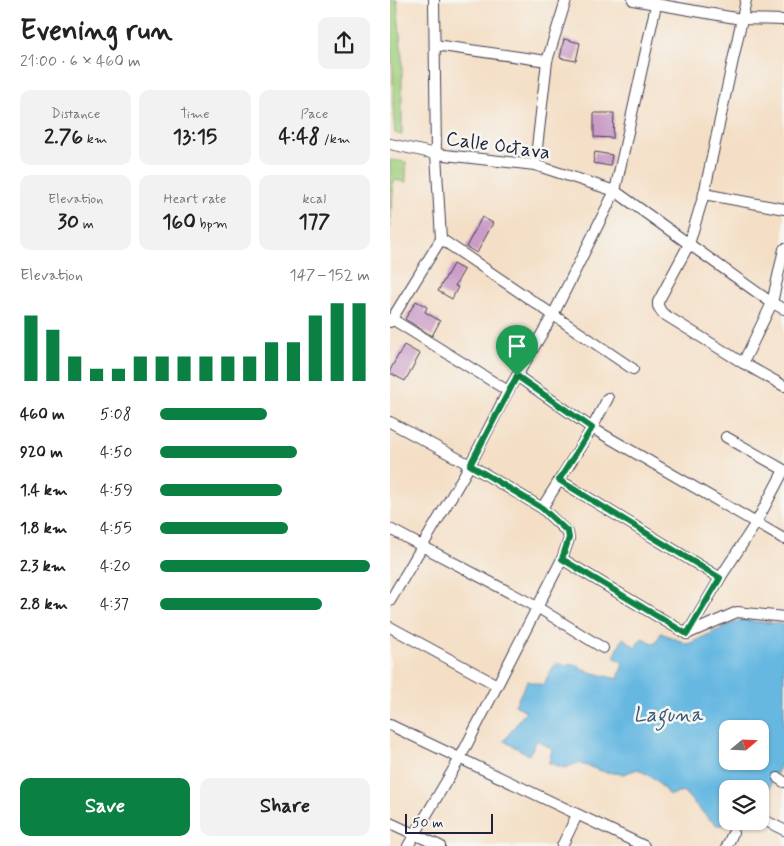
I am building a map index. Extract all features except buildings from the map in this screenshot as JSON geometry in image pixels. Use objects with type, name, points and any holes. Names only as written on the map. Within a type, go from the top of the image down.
[{"type":"street","points":[[434,0],[436,154],[441,239],[391,321],[508,391]]},
{"type":"street","points":[[535,165],[547,61],[566,0]]},
{"type":"street","points":[[633,0],[741,19],[784,20]]},
{"type":"street","points":[[746,0],[704,194],[689,244],[658,302],[658,306],[662,313],[784,386]]},
{"type":"street","points":[[390,601],[470,465],[508,391],[553,315],[615,191],[656,5]]},
{"type":"street","points":[[435,45],[547,61]]},
{"type":"street","name":"Calle Octava","points":[[390,144],[436,154],[535,165],[615,191],[772,303],[784,309]]},
{"type":"street","points":[[704,194],[784,209]]},
{"type":"street","points":[[441,239],[633,369]]},
{"type":"street","points":[[743,363],[772,303],[784,249]]},
{"type":"street","points":[[517,376],[592,428],[784,539]]},
{"type":"street","points":[[542,508],[592,428],[608,398]]},
{"type":"street","points":[[390,422],[470,465],[542,508],[568,532],[569,538],[562,559],[459,760],[408,846]]},
{"type":"street","points":[[687,634],[720,578],[756,523],[784,470],[726,437]]},
{"type":"street","points":[[559,480],[720,578]]},
{"type":"street","points":[[390,529],[537,607],[603,648]]},
{"type":"street","points":[[562,559],[687,634]]},
{"type":"street","points":[[687,634],[737,612],[784,617]]},
{"type":"street","points":[[390,627],[497,684]]},
{"type":"street","points":[[390,725],[459,760],[644,846]]},
{"type":"street","points":[[562,846],[577,815]]},
{"type":"street","points":[[769,822],[784,830]]},
{"type":"street","points":[[390,823],[440,846]]},
{"type":"street","points":[[727,846],[733,833]]},
{"type":"green space","points":[[390,0],[397,0],[402,59],[402,135],[395,133],[393,70],[390,48]]},
{"type":"green space","points":[[390,160],[406,162],[406,182],[394,180],[390,228]]},
{"type":"water","name":"Laguna","points":[[740,620],[784,624],[784,760],[769,790],[769,780],[719,780],[719,825],[706,816],[684,792],[669,795],[656,780],[638,769],[623,774],[605,772],[578,763],[565,768],[549,763],[552,749],[537,740],[529,755],[504,741],[526,711],[515,705],[527,681],[543,685],[555,664],[575,665],[590,672],[618,679],[623,663],[614,657],[623,638],[635,647],[642,638],[655,644],[661,633],[688,644]]},
{"type":"route","points":[[517,376],[592,428],[559,480],[720,578],[687,634],[562,559],[569,538],[568,532],[542,508],[470,465],[517,376]]}]
